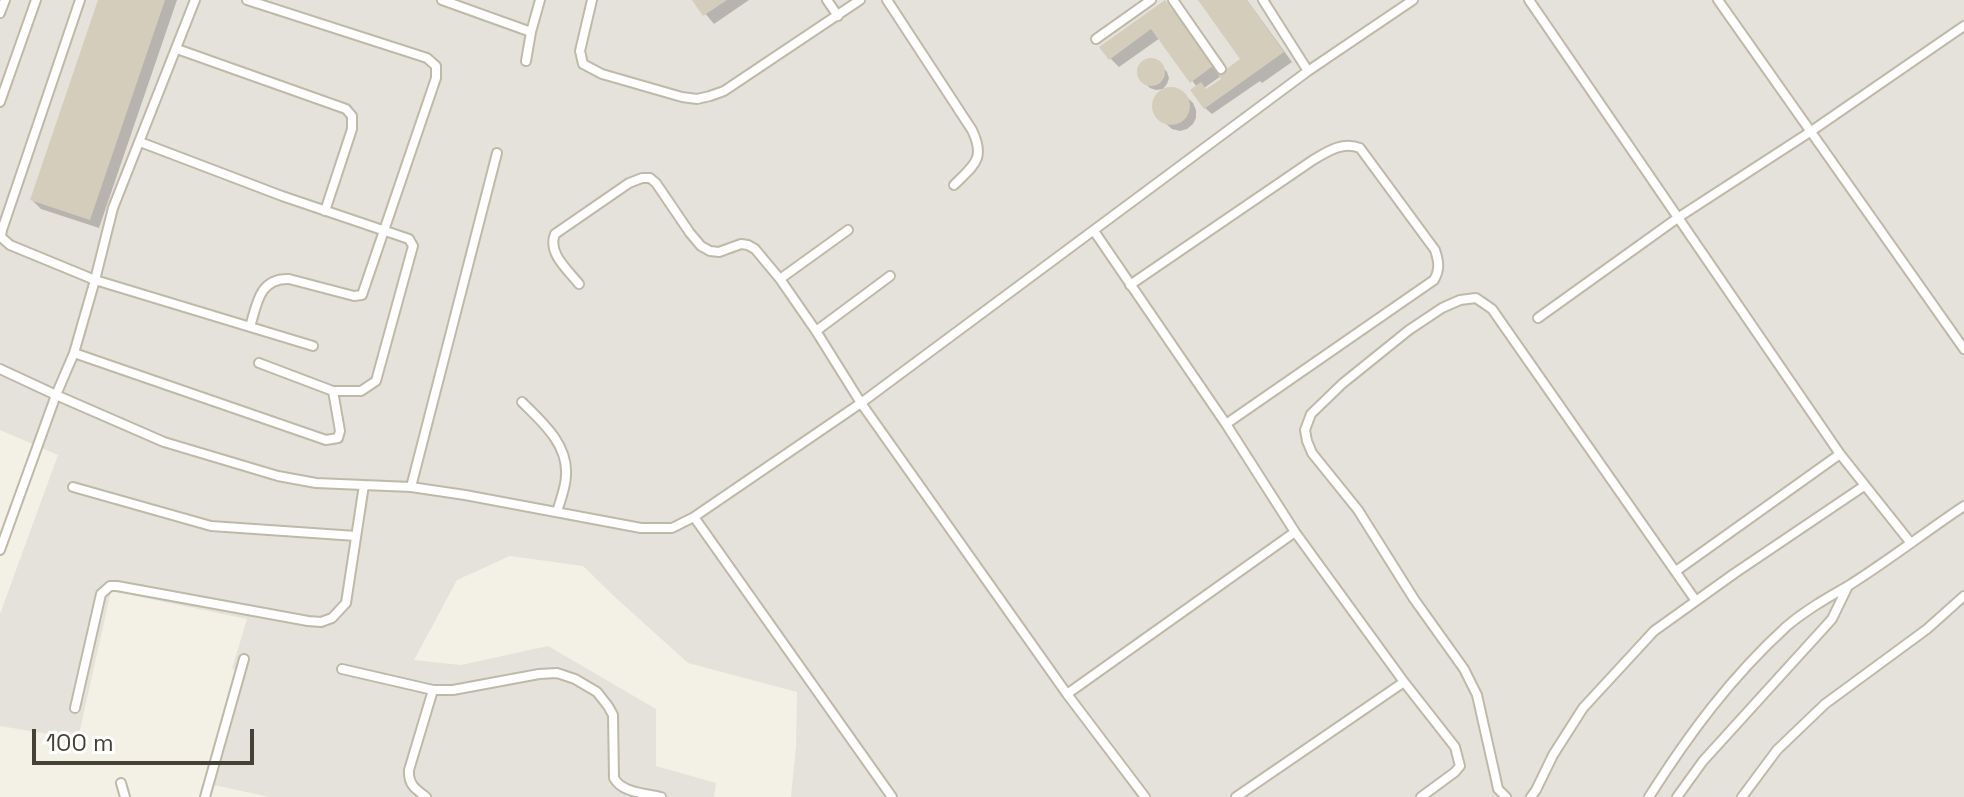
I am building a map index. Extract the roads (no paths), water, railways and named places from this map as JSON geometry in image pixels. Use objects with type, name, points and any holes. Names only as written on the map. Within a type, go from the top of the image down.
[{"type":"lane","points":[[0,13],[5,0]]},
{"type":"lane","points":[[0,102],[36,0]]},
{"type":"lane","points":[[80,0],[1,237],[10,245],[95,280],[313,346]]},
{"type":"lane","points":[[0,550],[74,353],[113,208],[195,0]]},
{"type":"lane","points":[[247,0],[427,58],[436,66],[436,78],[362,295],[354,296],[289,279],[271,281],[264,288],[250,327]]},
{"type":"lane","points":[[442,0],[531,32]]},
{"type":"lane","points":[[526,61],[540,0]]},
{"type":"lane","points":[[592,0],[580,51],[583,64],[602,74],[697,99],[724,91],[860,0]]},
{"type":"lane","points":[[827,0],[838,16]]},
{"type":"lane","points":[[887,0],[972,130],[978,144],[979,156],[954,185]]},
{"type":"lane","points":[[1096,39],[1151,0]]},
{"type":"lane","points":[[1173,0],[1221,69]]},
{"type":"lane","points":[[1263,0],[1308,71]]},
{"type":"lane","points":[[0,369],[164,442],[278,476],[316,483],[411,487],[641,528],[672,528],[694,517],[861,403],[1308,71],[1413,0]]},
{"type":"lane","points":[[1529,0],[1840,454],[1910,542]]},
{"type":"lane","points":[[1718,0],[1964,349]]},
{"type":"lane","points":[[1538,318],[1679,217],[1964,26]]},
{"type":"lane","points":[[177,49],[346,109],[352,116],[352,129],[325,211]]},
{"type":"lane","points":[[140,142],[409,239],[413,246],[376,381],[361,391],[333,391],[259,363]]},
{"type":"lane","points":[[1130,285],[1313,160],[1328,151],[1351,144],[1360,148],[1428,240],[1439,261],[1439,272],[1434,280],[1226,424]]},
{"type":"lane","points":[[411,487],[497,153]]},
{"type":"lane","points":[[579,284],[554,251],[551,242],[555,234],[629,183],[642,178],[650,178],[656,183],[701,246],[719,252],[741,244],[755,249],[780,279],[861,403],[1067,694],[1145,797]]},
{"type":"lane","points":[[780,279],[848,230]]},
{"type":"lane","points":[[1094,231],[1226,424],[1295,532],[1455,747],[1460,766],[1421,797]]},
{"type":"lane","points":[[816,331],[890,276]]},
{"type":"lane","points":[[1506,797],[1498,789],[1477,695],[1471,682],[1358,510],[1312,453],[1305,430],[1311,414],[1342,384],[1409,330],[1442,308],[1460,300],[1476,298],[1492,309],[1696,601]]},
{"type":"lane","points":[[74,353],[326,440],[338,438],[340,431],[333,391]]},
{"type":"lane","points":[[522,402],[548,429],[563,452],[566,475],[557,512]]},
{"type":"lane","points":[[1676,571],[1840,454]]},
{"type":"lane","points":[[75,708],[96,611],[104,589],[117,586],[308,621],[321,622],[332,618],[346,603],[364,485]]},
{"type":"lane","points":[[1531,797],[1583,708],[1654,631],[1864,486]]},
{"type":"lane","points":[[73,487],[211,526],[356,536]]},
{"type":"lane","points":[[1649,797],[1706,713],[1789,625],[1964,506]]},
{"type":"lane","points":[[694,517],[892,797]]},
{"type":"lane","points":[[1067,694],[1295,532]]},
{"type":"lane","points":[[1677,797],[1703,761],[1832,619],[1848,585]]},
{"type":"lane","points":[[1742,797],[1777,750],[1825,704],[1927,629],[1964,596]]},
{"type":"lane","points":[[205,797],[244,659]]},
{"type":"lane","points":[[342,669],[433,690],[453,690],[539,674],[557,673],[575,679],[597,692],[613,715],[614,778],[617,784],[661,797]]},
{"type":"lane","points":[[1236,797],[1404,682]]},
{"type":"lane","points":[[426,797],[408,779],[433,690]]},
{"type":"lane","points":[[121,783],[125,797]]}]
